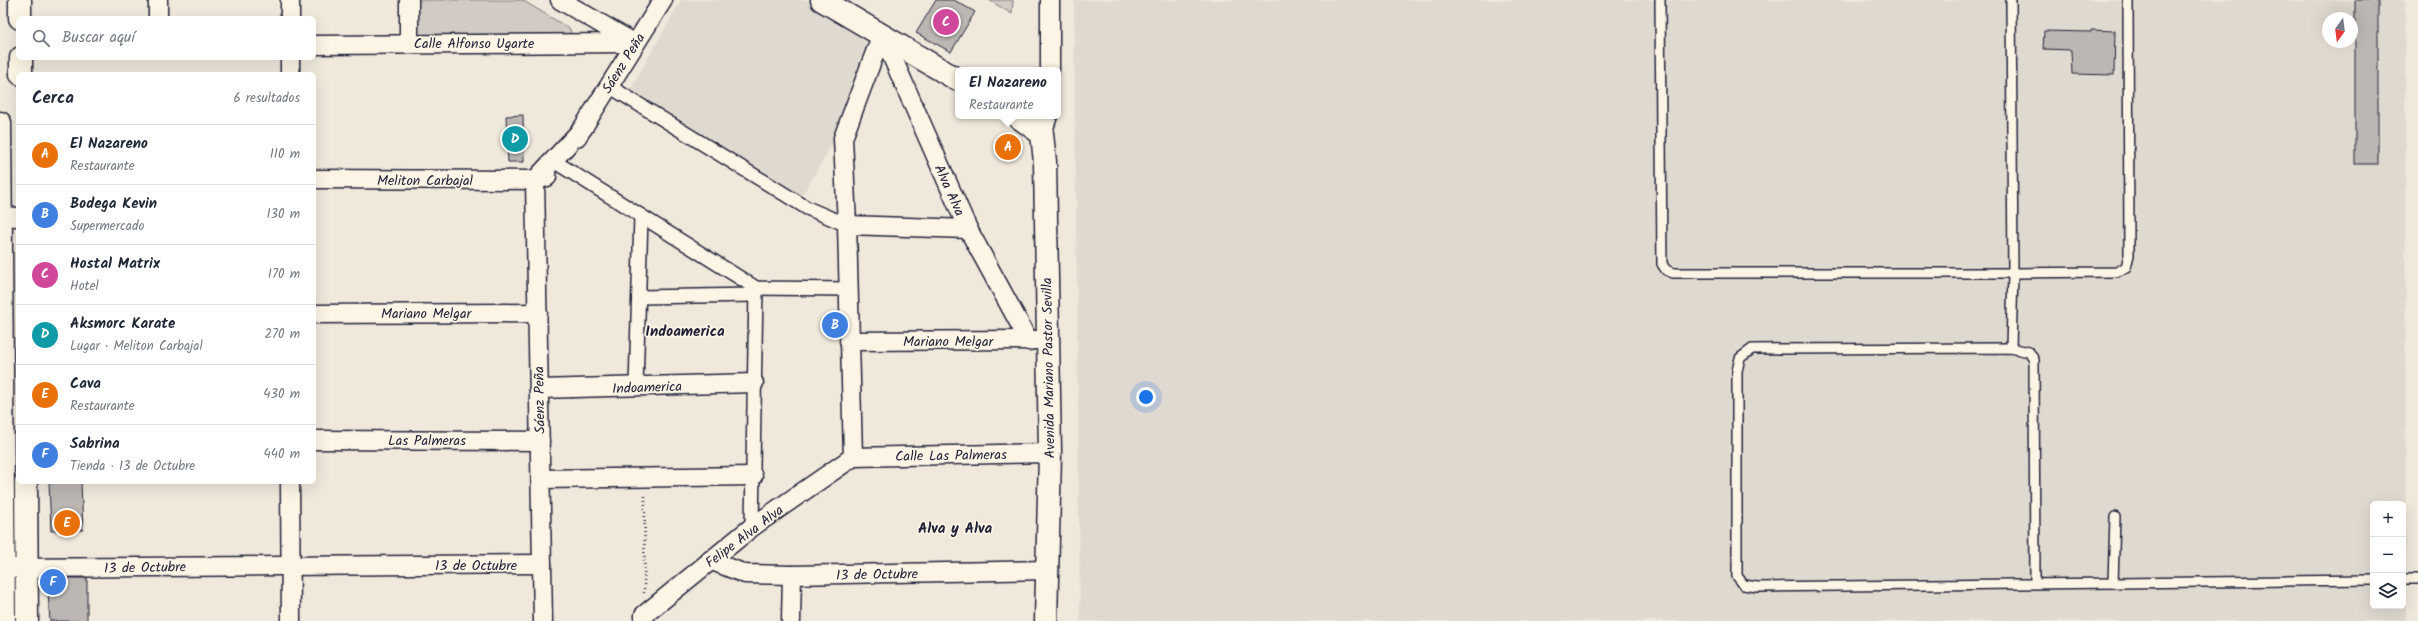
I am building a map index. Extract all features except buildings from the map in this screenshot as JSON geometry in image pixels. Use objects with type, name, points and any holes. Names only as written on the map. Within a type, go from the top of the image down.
[{"type":"street","points":[[20,0],[20,16]]},
{"type":"street","points":[[158,0],[158,16]]},
{"type":"street","points":[[290,0],[290,16]]},
{"type":"street","points":[[409,0],[409,43]]},
{"type":"street","points":[[560,0],[635,43]]},
{"type":"street","name":"Sáenz Peña","points":[[536,180],[550,176],[560,165],[663,0]]},
{"type":"street","points":[[822,0],[955,78]]},
{"type":"street","points":[[1050,0],[1050,67]]},
{"type":"street","points":[[853,457],[847,225],[843,138],[882,34]]},
{"type":"street","name":"Alva Alva","points":[[882,34],[968,229],[1038,340]]},
{"type":"street","name":"Calle Alfonso Ugarte","points":[[316,44],[635,43]]},
{"type":"street","points":[[21,60],[21,72]]},
{"type":"street","points":[[290,60],[290,72]]},
{"type":"street","points":[[609,86],[807,208],[847,225],[968,229]]},
{"type":"street","points":[[1026,119],[1045,125]]},
{"type":"street","points":[[0,123],[6,217],[2,567],[4,621]]},
{"type":"street","name":"Avenida Mariano Pastor Sevilla","points":[[1045,125],[1045,162],[1038,340],[1050,454],[1046,621]]},
{"type":"street","name":"Sáenz Peña","points":[[543,621],[536,180],[584,127]]},
{"type":"street","points":[[560,165],[756,291]]},
{"type":"street","name":"Meliton Carbajal","points":[[316,179],[536,180]]},
{"type":"street","points":[[636,387],[641,216]]},
{"type":"street","points":[[639,297],[756,291],[848,289]]},
{"type":"street","points":[[752,527],[756,291]]},
{"type":"street","name":"Mariano Melgar","points":[[316,314],[538,312]]},
{"type":"street","name":"Mariano Melgar","points":[[849,341],[1038,340]]},
{"type":"street","name":"Indoamerica","points":[[539,390],[754,384]]},
{"type":"street","name":"Las Palmeras","points":[[316,440],[540,441]]},
{"type":"street","name":"Calle Las Palmeras","points":[[853,457],[1050,454]]},
{"type":"street","name":"Felipe Alva Alva","points":[[644,618],[710,560],[752,527],[853,457]]},
{"type":"street","points":[[541,479],[753,476]]},
{"type":"street","points":[[26,484],[27,621]]},
{"type":"street","points":[[290,484],[291,621]]},
{"type":"street","name":"13 de Octubre","points":[[710,560],[746,574],[792,575],[1047,570]]},
{"type":"street","name":"13 de Octubre","points":[[2,567],[26,569],[542,564]]},
{"type":"street","points":[[791,621],[792,575]]},
{"type":"lane","points":[[1660,0],[1662,264],[1666,270],[1673,273],[2117,272],[2126,267],[2129,256],[2128,0]]},
{"type":"lane","points":[[2011,0],[2013,273],[2011,348]]},
{"type":"lane","points":[[2035,583],[2034,360],[2029,352],[2011,348],[1752,349],[1740,358],[1737,371],[1737,576],[1744,585],[1757,587],[2370,580]]},
{"type":"lane","points":[[2113,583],[2115,517]]},
{"type":"lane","points":[[2406,579],[2418,579]]},
{"type":"path","points":[[644,618],[645,478]]},
{"type":"shaded area","points":[[414,0],[522,0],[570,29],[571,34],[420,35],[417,34]]},
{"type":"shaded area","points":[[681,0],[807,0],[873,38],[834,141],[802,196],[629,92]]},
{"type":"shaded area","points":[[989,0],[1013,0],[1012,14]]},
{"type":"shaded area","points":[[1074,0],[2405,0],[2406,501],[2370,501],[2370,609],[2406,609],[2406,621],[1080,621]]},
{"type":"place","name":"Hostal Matrix","points":[[946,22]]},
{"type":"place","name":"Aksmorc Karate","points":[[515,139]]},
{"type":"place","name":"El Nazareno","points":[[1008,147]]},
{"type":"place","name":"Bodega Kevin","points":[[835,325]]},
{"type":"place","name":"Cava","points":[[67,523]]},
{"type":"place","name":"Sabrina","points":[[53,582]]},
{"type":"district","name":"Indoamerica","points":[[685,331]]},
{"type":"district","name":"Alva y Alva","points":[[955,528]]}]
